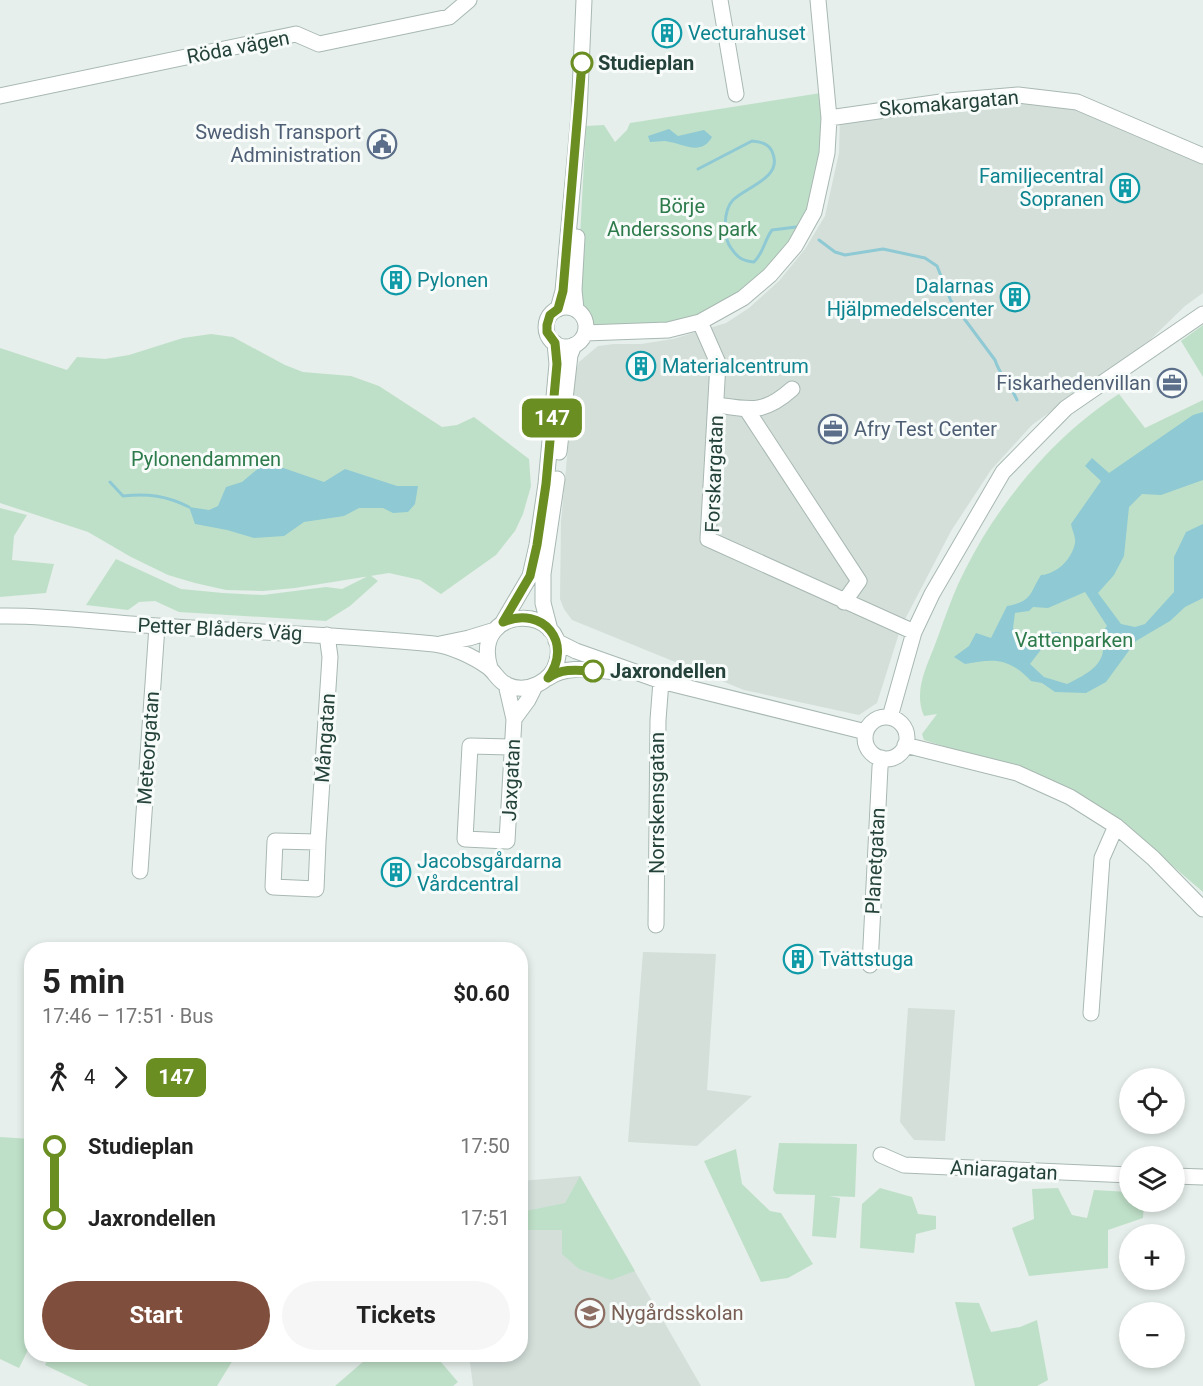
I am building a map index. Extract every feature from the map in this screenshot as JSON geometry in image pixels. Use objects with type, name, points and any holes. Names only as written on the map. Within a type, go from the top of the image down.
[{"type":"street","name":"Röda vägen","points":[[0,96],[296,34],[319,44],[344,39],[449,17],[470,0]]},
{"type":"street","points":[[584,0],[584,70]]},
{"type":"street","points":[[576,309],[574,290],[584,70],[590,0]]},
{"type":"street","points":[[720,0],[736,94]]},
{"type":"street","points":[[585,333],[668,330],[700,322],[743,298],[770,275],[795,246],[814,212],[826,153],[829,118],[818,0]]},
{"type":"street","name":"Skomakargatan","points":[[829,118],[948,101],[1018,94],[1077,102],[1203,156]]},
{"type":"street","points":[[558,309],[563,291],[582,115]]},
{"type":"street","points":[[555,343],[568,347],[583,338],[584,318],[576,309],[570,307],[558,309],[550,315],[547,325],[547,332],[555,343],[556,375],[546,484],[537,545],[530,576],[487,648],[490,668],[496,677],[506,684],[525,688],[541,682],[556,672],[573,670],[634,673]]},
{"type":"street","points":[[890,717],[914,632],[932,594],[1003,472],[1066,408],[1203,314]]},
{"type":"street","name":"Forskargatan","points":[[700,322],[718,363],[708,539],[914,632]]},
{"type":"street","points":[[541,682],[557,660],[553,635],[543,603],[543,574],[554,509],[570,355],[574,345]]},
{"type":"street","name":"Forskargatan","points":[[717,405],[747,410],[776,403],[792,389]]},
{"type":"street","name":"Forskargatan","points":[[747,410],[859,581],[844,602]]},
{"type":"street","name":"Petter Blåders Väg","points":[[0,616],[29,616],[440,644],[469,638],[499,626]]},
{"type":"street","points":[[499,626],[523,617],[533,618],[576,651],[634,673],[866,732]]},
{"type":"street","name":"Meteorgatan","points":[[140,871],[157,626]]},
{"type":"street","name":"Mångatan","points":[[318,842],[330,657],[327,635]]},
{"type":"street","name":"Petter Blåders Väg","points":[[440,644],[490,668]]},
{"type":"street","name":"Norrskensgatan","points":[[656,925],[658,720],[661,681]]},
{"type":"street","name":"Jaxgatan","points":[[514,719],[541,682]]},
{"type":"street","name":"Jaxgatan","points":[[506,684],[514,719],[507,841],[465,839],[470,746],[512,747]]},
{"type":"street","points":[[890,717],[896,719],[904,728],[907,739],[898,754],[882,758],[875,755],[867,745],[866,732],[873,722],[890,717]]},
{"type":"street","points":[[905,745],[1017,773],[1070,797],[1116,826],[1153,858],[1203,909]]},
{"type":"street","name":"Planetgatan","points":[[870,965],[882,758]]},
{"type":"street","points":[[1091,1013],[1102,858],[1116,826]]},
{"type":"street","name":"Aniaragatan","points":[[881,1155],[904,1165],[1119,1175]]},
{"type":"street","points":[[1185,1176],[1203,1177]]},
{"type":"shaded area","points":[[948,101],[1077,102],[1203,156],[1203,293],[1185,306],[1150,340],[1032,425],[991,470],[951,531],[901,627],[877,703],[859,715],[744,690],[572,620],[560,599],[561,521],[575,373],[579,362],[598,346],[641,344],[673,339],[726,323],[749,308],[779,281],[805,249],[825,216],[839,153],[840,116]]},
{"type":"shaded area","points":[[643,952],[716,954],[707,1090],[752,1096],[697,1146],[628,1142]]},
{"type":"shaded area","points":[[908,1008],[955,1010],[945,1141],[914,1140],[900,1122]]},
{"type":"shaded area","name":"Nygårdsskolan","points":[[580,1176],[701,1386],[473,1386],[470,1362],[528,1362],[528,1180]]},
{"type":"green space","name":"Börje Anderssons park","points":[[827,92],[814,212],[770,275],[700,322],[586,326],[584,318],[576,309],[586,126],[604,125],[615,142],[627,130],[630,123]]},
{"type":"green space","points":[[1203,325],[1203,377],[1181,341]]},
{"type":"green space","name":"Pylonendammen","points":[[211,334],[233,337],[303,372],[351,376],[379,386],[442,427],[457,425],[474,417],[529,459],[531,486],[523,514],[515,531],[496,555],[441,594],[420,580],[389,573],[295,588],[263,591],[226,590],[168,575],[88,532],[0,503],[0,348],[67,370],[77,357],[105,359],[129,355],[183,338]]},
{"type":"green space","name":"Vattenparken","points":[[1119,394],[1145,428],[1203,400],[1203,892],[1119,820],[972,755],[924,740],[922,734],[937,714],[924,716],[920,697],[922,679],[957,588],[979,545],[1012,495],[1051,450],[1096,410]]},
{"type":"green space","points":[[0,508],[27,515],[14,536],[12,560],[54,564],[46,593],[0,597]]},
{"type":"green space","points":[[116,559],[181,589],[223,593],[263,595],[326,587],[342,589],[370,575],[378,581],[350,606],[326,621],[179,612],[155,601],[139,602],[128,610],[86,605]]},
{"type":"green space","points":[[0,1137],[24,1139],[24,1358],[19,1368],[0,1359]]},
{"type":"green space","points":[[779,1143],[857,1144],[855,1197],[829,1196],[840,1198],[836,1238],[812,1236],[815,1195],[776,1194],[773,1190]]},
{"type":"green space","points":[[736,1149],[742,1184],[770,1211],[781,1213],[813,1264],[788,1278],[761,1282],[704,1161]]},
{"type":"green space","points":[[580,1176],[635,1271],[611,1280],[579,1269],[562,1254],[562,1230],[528,1230],[528,1211],[565,1203]]},
{"type":"green space","points":[[880,1188],[912,1197],[918,1214],[936,1216],[936,1229],[916,1234],[914,1253],[860,1248],[862,1204]]},
{"type":"green space","points":[[1058,1188],[1072,1215],[1087,1218],[1094,1190],[1119,1191],[1119,1212],[1143,1212],[1143,1218],[1119,1224],[1119,1226],[1108,1230],[1108,1268],[1029,1276],[1012,1228],[1034,1219],[1032,1189]]},
{"type":"green space","points":[[955,1302],[979,1303],[991,1332],[1020,1327],[1037,1320],[1048,1380],[1037,1386],[975,1386]]},
{"type":"green space","points":[[46,1362],[232,1362],[217,1386],[89,1386],[45,1365]]},
{"type":"green space","points":[[363,1362],[441,1362],[458,1382],[453,1386],[335,1386]]},
{"type":"water","points":[[669,129],[678,136],[704,130],[712,137],[708,143],[697,148],[665,141],[650,142],[648,136]]},
{"type":"water","name":"Vattenparken","points":[[1203,412],[1203,480],[1161,495],[1142,494],[1129,507],[1124,556],[1114,575],[1098,593],[1121,624],[1135,627],[1145,624],[1174,592],[1174,557],[1186,532],[1203,524],[1203,598],[1185,607],[1170,621],[1136,641],[1106,682],[1086,693],[1055,692],[1042,683],[1031,681],[1016,668],[1001,662],[985,661],[965,664],[954,657],[969,646],[976,633],[991,638],[1007,606],[1026,599],[1041,575],[1058,569],[1071,555],[1075,543],[1071,524],[1101,481],[1085,466],[1092,458],[1109,473],[1193,415]],"holes":[[[1085,592],[1107,626],[1096,640],[1057,632],[1021,636],[1013,628],[1015,613],[1029,611],[1033,607],[1048,608]],[[1098,644],[1103,649],[1099,661],[1090,671],[1067,684],[1044,677],[1030,664],[1043,647]]]},
{"type":"water","name":"Pylonendammen","points":[[266,462],[324,482],[345,469],[397,486],[418,486],[415,504],[408,512],[393,513],[383,508],[359,508],[344,516],[304,522],[284,536],[254,538],[195,524],[189,507],[209,510],[218,506],[226,487],[242,482]]},
{"type":"waterway","points":[[698,169],[752,141],[765,144],[773,154],[772,169],[768,176],[733,200],[727,210],[725,224],[728,243],[740,258],[754,262],[772,230],[796,227]]},
{"type":"waterway","points":[[819,240],[835,252],[845,255],[883,249],[925,258],[937,266],[951,301],[995,360],[1017,400]]},
{"type":"waterway","points":[[110,482],[123,496],[157,496],[189,507]]},
{"type":"bus line","name":"147","points":[[582,63],[563,291],[558,309],[550,315],[547,325],[547,332],[555,343],[557,364],[546,484],[530,576],[503,622],[513,618],[533,618],[550,630],[554,635],[558,650],[554,670],[548,678],[556,672],[593,671]]},
{"type":"place","name":"Vecturahuset","points":[[667,33]]},
{"type":"place","name":"Studieplan","points":[[582,63]]},
{"type":"place","name":"Swedish Transport Administration","points":[[382,144]]},
{"type":"place","name":"Familjecentral Sopranen","points":[[1125,188]]},
{"type":"place","name":"Pylonen","points":[[396,280]]},
{"type":"place","name":"Dalarnas Hjälpmedelscenter","points":[[1015,297]]},
{"type":"place","name":"Materialcentrum","points":[[641,366]]},
{"type":"place","name":"Fiskarhedenvillan","points":[[1172,383]]},
{"type":"place","name":"Afry Test Center","points":[[833,429]]},
{"type":"place","name":"Jaxrondellen","points":[[593,671]]},
{"type":"place","name":"Jacobsgårdarna Vårdcentral","points":[[396,872]]},
{"type":"place","name":"Tvättstuga","points":[[798,959]]},
{"type":"place","name":"Nygårdsskolan","points":[[590,1313]]}]
